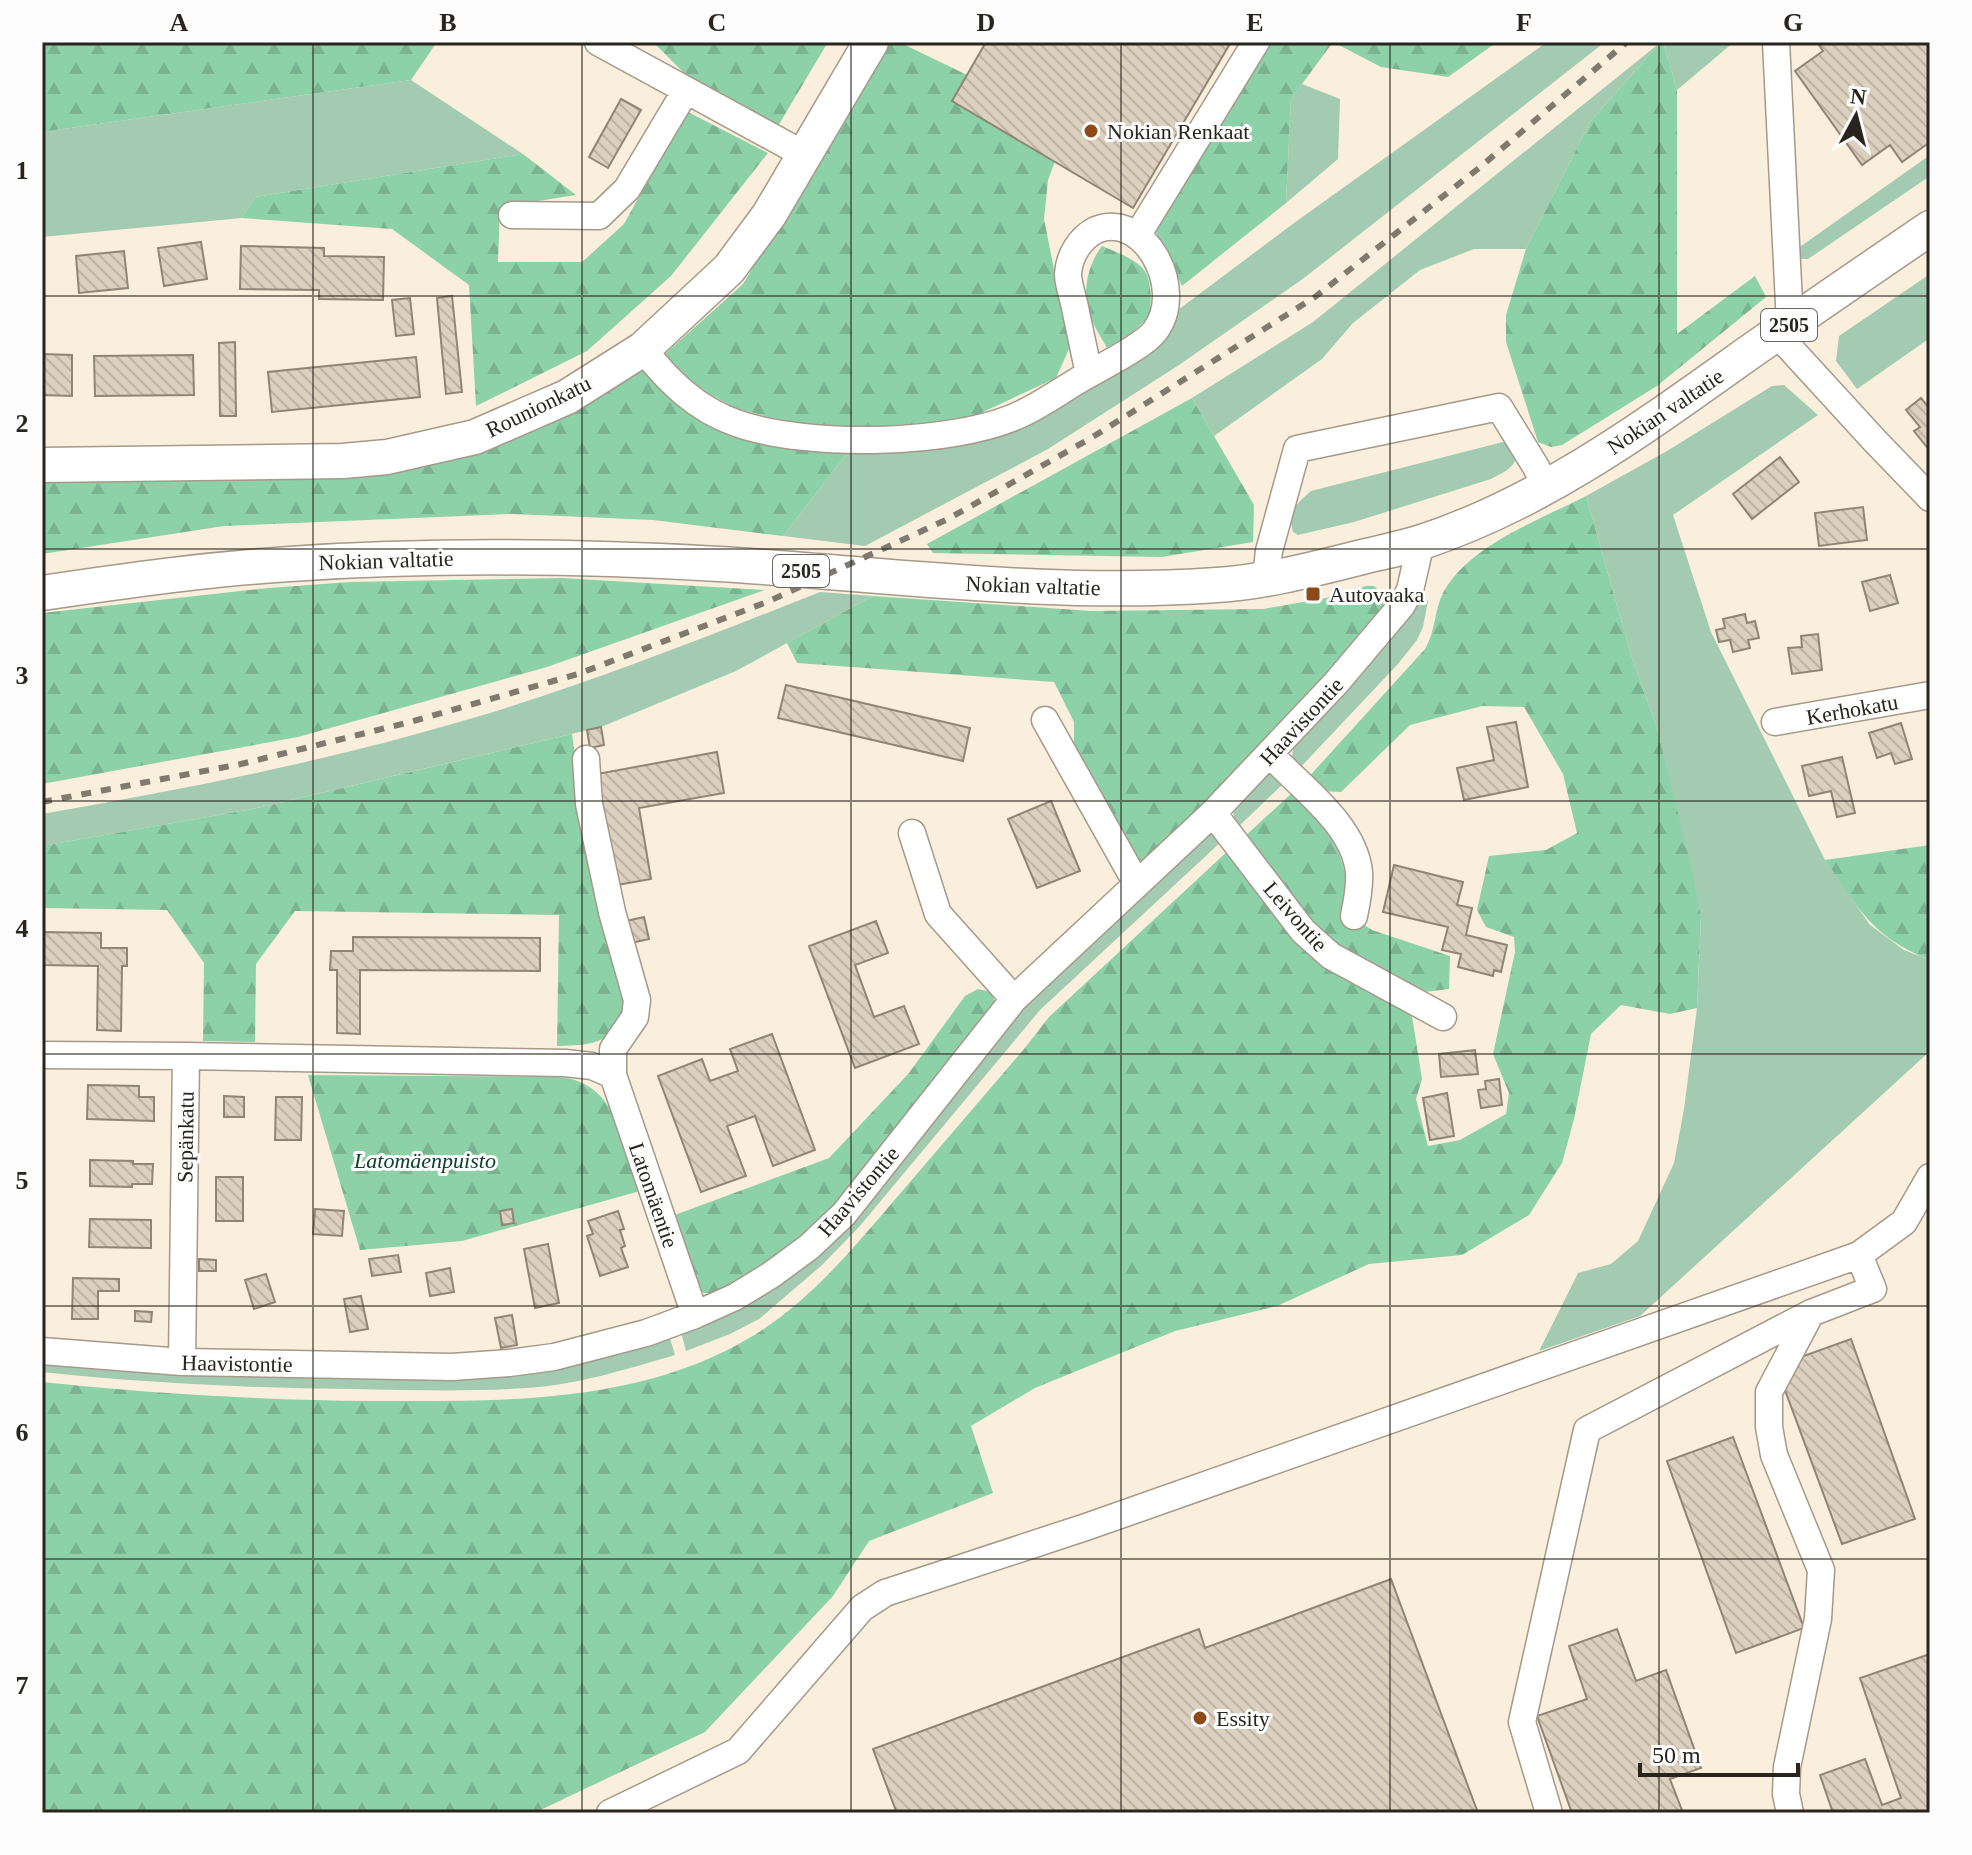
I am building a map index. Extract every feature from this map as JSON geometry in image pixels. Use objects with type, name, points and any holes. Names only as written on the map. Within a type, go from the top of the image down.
[{"type":"main road","name":"Rounionkatu","points":[[42,465],[343,461],[427,449],[475,437],[567,397],[643,349],[729,269],[769,215],[871,42]]},
{"type":"main road","name":"Nokian valtatie","points":[[42,593],[287,564],[432,557],[577,558],[723,564],[869,577],[1150,588],[1222,585],[1311,570],[1421,542],[1547,489],[1651,424],[1930,228]]},
{"type":"street","points":[[598,42],[805,155]]},
{"type":"street","points":[[1137,236],[1256,42]]},
{"type":"street","points":[[1776,42],[1784,329],[1875,441],[1930,498]]},
{"type":"street","points":[[512,215],[599,216],[627,189],[686,90]]},
{"type":"street","points":[[643,349],[668,381],[698,404],[735,423],[772,432],[827,438],[927,437],[973,429],[1020,415],[1089,374],[1153,333],[1166,311],[1167,286],[1159,260],[1137,236],[1121,228],[1099,229],[1083,239],[1072,255],[1068,275],[1089,374]]},
{"type":"street","points":[[1266,578],[1269,551],[1297,449],[1499,407],[1547,489]]},
{"type":"street","name":"Haavistontie","points":[[42,1351],[182,1362],[452,1367],[509,1363],[596,1347],[695,1315],[735,1297],[809,1247],[844,1214],[1014,999],[1213,813],[1336,683],[1402,605],[1410,590],[1421,542]]},
{"type":"street","name":"Kerhokatu","points":[[1775,722],[1930,695]]},
{"type":"street","points":[[1045,720],[1137,884]]},
{"type":"street","points":[[1270,754],[1337,820],[1353,849],[1359,872],[1354,916]]},
{"type":"street","points":[[42,1055],[565,1063],[592,1066],[613,1075],[613,1049],[635,1017],[637,1000],[602,866],[589,804],[586,759]]},
{"type":"street","name":"Leivontie","points":[[1213,813],[1303,931],[1331,956],[1443,1017]]},
{"type":"street","points":[[912,833],[938,914],[1014,999]]},
{"type":"street","name":"Sepänkatu","points":[[182,1362],[186,1056]]},
{"type":"street","name":"Latomäentie","points":[[613,1075],[695,1315]]},
{"type":"street","points":[[610,1813],[738,1751],[862,1608],[885,1593],[1086,1527],[1859,1255],[1904,1222],[1930,1177]]},
{"type":"street","points":[[1549,1813],[1522,1722],[1587,1430],[1811,1313],[1873,1289],[1859,1255]]},
{"type":"street","points":[[1790,1813],[1786,1794],[1787,1767],[1818,1619],[1821,1570],[1774,1455],[1769,1427],[1769,1392],[1811,1313]]},
{"type":"green space","points":[[42,42],[437,42],[411,80],[42,132]]},
{"type":"green space","points":[[653,42],[828,42],[778,126],[701,90]]},
{"type":"green space","points":[[887,42],[899,42],[967,75],[952,101],[1055,161],[1048,180],[1044,219],[1063,314],[1073,340],[1056,378],[970,418],[925,426],[828,427],[735,408],[698,388],[665,354],[743,284]]},
{"type":"green space","points":[[1264,42],[1333,42],[1291,99],[1286,203],[1182,286],[1152,224]]},
{"type":"green space","points":[[1333,42],[1497,42],[1448,77],[1381,67]]},
{"type":"green space","points":[[1547,42],[1605,42],[1304,278],[1179,365],[1048,449],[865,546],[783,536],[848,452],[1061,406],[1129,365],[1164,336],[1178,310]]},
{"type":"green space","points":[[1661,42],[1590,122],[1526,249],[1474,249],[1420,270],[1353,323],[1322,359],[1214,436],[1192,398],[1313,322]]},
{"type":"green space","points":[[1661,42],[1677,90],[1677,334],[1755,276],[1766,297],[1657,386],[1562,445],[1551,447],[1538,442],[1506,342],[1506,315],[1526,249],[1590,122]]},
{"type":"green space","points":[[1663,42],[1734,42],[1677,90]]},
{"type":"green space","points":[[411,80],[523,154],[255,197],[242,218],[42,237],[42,132]]},
{"type":"green space","points":[[1302,84],[1340,99],[1338,159],[1286,203],[1291,99]]},
{"type":"green space","points":[[686,111],[768,153],[671,276],[587,351],[476,406],[469,285],[392,229],[242,218],[255,197],[523,154],[576,195],[500,207],[498,262],[582,262],[624,224]]},
{"type":"green space","points":[[1930,155],[1930,176],[1808,259],[1800,259],[1794,251]]},
{"type":"green space","points":[[1102,246],[1143,269],[1148,277],[1151,299],[1150,316],[1132,333],[1107,348],[1091,317],[1086,296],[1090,269]]},
{"type":"green space","points":[[1930,274],[1930,338],[1857,389],[1836,361],[1839,336]]},
{"type":"green space","points":[[646,369],[697,416],[848,452],[783,536],[653,520],[513,514],[224,526],[42,554],[42,482],[329,477],[476,453],[568,416]]},
{"type":"green space","points":[[1784,385],[1818,415],[1673,515],[1711,632],[1825,860],[1870,925],[1904,950],[1930,960],[1930,1051],[1640,1316],[1539,1351],[1578,1273],[1611,1264],[1638,1241],[1674,1163],[1697,1008],[1701,915],[1657,728],[1631,655],[1586,496],[1667,451],[1772,386]]},
{"type":"green space","points":[[1192,398],[1254,505],[1253,542],[1162,557],[933,553],[927,544]]},
{"type":"green space","points":[[1503,442],[1512,445],[1515,462],[1491,479],[1354,522],[1298,535],[1293,532],[1291,519],[1294,509],[1311,491]]},
{"type":"green space","points":[[1586,496],[1631,655],[1657,728],[1691,866],[1701,915],[1697,1008],[1670,1014],[1621,1005],[1591,1034],[1562,1163],[1529,1215],[1462,1255],[1369,1264],[1277,1306],[1175,1331],[1035,1388],[971,1426],[993,1493],[869,1541],[833,1596],[705,1732],[534,1813],[42,1813],[42,1382],[249,1398],[470,1401],[519,1399],[615,1387],[662,1376],[707,1359],[751,1337],[812,1290],[865,1235],[1049,1017],[1231,848],[1298,936],[1411,1010],[1422,1079],[1416,1099],[1428,1146],[1460,1140],[1506,1114],[1509,1093],[1493,1054],[1515,952],[1514,937],[1486,927],[1477,910],[1489,856],[1546,850],[1577,833],[1563,774],[1524,707],[1482,706],[1410,725],[1341,792],[1320,791],[1305,781],[1425,649],[1441,598],[1456,574],[1508,535]]},
{"type":"green space","points":[[562,578],[765,590],[547,667],[298,737],[42,784],[42,613],[350,582]]},
{"type":"green space","points":[[1374,586],[1383,594],[1384,604],[1378,615],[1265,743],[1136,868],[1074,761],[1074,722],[1054,682],[797,663],[787,643],[873,596],[1091,611],[1263,609],[1326,598]]},
{"type":"green space","points":[[820,592],[873,596],[736,671],[601,727],[253,809],[42,846],[42,814],[259,772],[420,733],[605,675]]},
{"type":"green space","points":[[1425,598],[1428,601],[1417,640],[1297,771],[1292,755],[1296,738]]},
{"type":"green space","points":[[572,734],[582,804],[631,1012],[614,1031],[599,1041],[557,1046],[559,915],[295,911],[256,964],[255,1042],[203,1041],[204,963],[167,910],[42,908],[42,846],[253,809]]},
{"type":"green space","points":[[1267,770],[1284,783],[1237,828],[1234,811],[1237,803]]},
{"type":"green space","points":[[1292,793],[1335,846],[1346,876],[1348,914],[1372,930],[1450,956],[1449,989],[1416,993],[1333,951],[1243,838]]},
{"type":"green space","points":[[1213,828],[1223,840],[1040,1010],[859,1227],[822,1265],[759,1319],[686,1351],[681,1332],[1027,998]]},
{"type":"green space","points":[[1930,845],[1930,960],[1894,942],[1868,920],[1825,860]]},
{"type":"green space","points":[[978,989],[992,992],[995,1004],[849,1194],[810,1232],[762,1267],[714,1294],[704,1293],[698,1288],[672,1216],[829,1158],[909,1073],[965,996]]},
{"type":"green space","name":"Latomäenpuisto","points":[[308,1075],[559,1077],[579,1081],[594,1090],[616,1119],[640,1191],[462,1241],[360,1250]]},
{"type":"green space","points":[[669,1335],[675,1355],[583,1380],[527,1388],[274,1387],[158,1382],[42,1372],[42,1360],[453,1374]]},
{"type":"building","name":"Nokian Renkaat","points":[[986,42],[1231,42],[1133,208],[952,101]]},
{"type":"building","points":[[1817,42],[1930,42],[1930,142],[1902,162],[1890,145],[1862,165],[1795,71],[1823,51]]},
{"type":"building","points":[[621,99],[641,110],[608,168],[589,157]]},
{"type":"building","points":[[201,242],[207,279],[164,286],[158,248]]},
{"type":"building","points":[[241,246],[324,248],[324,256],[384,257],[383,300],[319,299],[319,290],[240,289]]},
{"type":"building","points":[[124,251],[128,288],[79,293],[76,256]]},
{"type":"building","points":[[452,296],[462,392],[446,394],[437,298]]},
{"type":"building","points":[[410,298],[414,334],[396,336],[392,300]]},
{"type":"building","points":[[235,342],[236,416],[220,416],[219,343]]},
{"type":"building","points":[[42,354],[72,355],[72,396],[42,395]]},
{"type":"building","points":[[193,355],[194,395],[95,396],[94,356]]},
{"type":"building","points":[[416,357],[420,397],[272,412],[268,372]]},
{"type":"building","points":[[1921,398],[1930,409],[1930,451],[1914,431],[1920,427],[1906,410]]},
{"type":"building","points":[[1780,457],[1799,482],[1752,519],[1733,494]]},
{"type":"building","points":[[1863,507],[1867,540],[1819,546],[1815,513]]},
{"type":"building","points":[[1890,575],[1898,603],[1870,611],[1862,582]]},
{"type":"building","points":[[1745,614],[1747,623],[1755,621],[1759,638],[1748,640],[1750,648],[1733,652],[1730,640],[1719,642],[1716,630],[1725,628],[1723,619]]},
{"type":"building","points":[[1818,634],[1822,670],[1792,674],[1788,648],[1802,647],[1801,636]]},
{"type":"building","points":[[786,685],[970,728],[963,761],[778,718]]},
{"type":"building","points":[[1516,722],[1528,787],[1464,800],[1457,768],[1494,760],[1487,727]]},
{"type":"building","points":[[1901,723],[1912,759],[1895,764],[1891,753],[1877,758],[1869,733]]},
{"type":"building","points":[[601,727],[604,745],[590,748],[587,730]]},
{"type":"building","points":[[717,752],[724,793],[639,808],[651,879],[617,885],[597,774]]},
{"type":"building","points":[[1842,757],[1855,813],[1837,817],[1831,791],[1809,796],[1802,766]]},
{"type":"building","points":[[1051,801],[1080,871],[1037,888],[1008,819]]},
{"type":"building","points":[[1394,865],[1463,882],[1457,905],[1472,908],[1466,935],[1507,945],[1501,972],[1494,970],[1493,976],[1458,967],[1461,954],[1442,950],[1448,927],[1383,912]]},
{"type":"building","points":[[644,917],[649,939],[631,943],[626,921]]},
{"type":"building","points":[[876,921],[888,953],[855,965],[874,1017],[904,1006],[919,1044],[855,1068],[809,946]]},
{"type":"building","points":[[42,932],[101,933],[101,948],[127,948],[127,966],[122,966],[121,1031],[97,1030],[98,966],[42,965]]},
{"type":"building","points":[[353,937],[540,938],[540,971],[360,970],[360,1034],[337,1033],[337,970],[330,970],[331,951],[353,951]]},
{"type":"building","points":[[772,1034],[815,1150],[773,1166],[755,1116],[727,1126],[746,1176],[701,1192],[658,1076],[702,1059],[710,1081],[738,1071],[730,1049]]},
{"type":"building","points":[[1475,1050],[1478,1074],[1441,1077],[1439,1054]]},
{"type":"building","points":[[1499,1079],[1502,1105],[1481,1108],[1478,1090],[1486,1089],[1485,1081]]},
{"type":"building","points":[[88,1085],[139,1086],[139,1097],[154,1097],[154,1121],[87,1119]]},
{"type":"building","points":[[1447,1093],[1454,1136],[1430,1140],[1423,1098]]},
{"type":"building","points":[[224,1096],[244,1097],[244,1117],[224,1117]]},
{"type":"building","points":[[276,1097],[302,1097],[301,1140],[275,1140]]},
{"type":"building","points":[[90,1160],[153,1164],[152,1184],[90,1186]]},
{"type":"building","points":[[216,1177],[243,1177],[243,1221],[216,1221]]},
{"type":"building","points":[[315,1209],[344,1211],[342,1236],[313,1234]]},
{"type":"building","points":[[512,1209],[514,1223],[502,1225],[500,1211]]},
{"type":"building","points":[[618,1211],[624,1229],[620,1230],[625,1246],[621,1248],[628,1267],[600,1276],[587,1236],[593,1234],[588,1221]]},
{"type":"building","points":[[90,1219],[151,1220],[151,1248],[89,1247]]},
{"type":"building","points":[[548,1244],[559,1303],[535,1308],[524,1249]]},
{"type":"building","points":[[398,1255],[401,1272],[372,1276],[369,1259]]},
{"type":"building","points":[[199,1259],[216,1260],[216,1271],[199,1271]]},
{"type":"building","points":[[450,1268],[454,1292],[430,1296],[426,1273]]},
{"type":"building","points":[[266,1274],[275,1302],[254,1309],[245,1280]]},
{"type":"building","points":[[73,1278],[119,1279],[119,1291],[98,1291],[98,1319],[72,1319]]},
{"type":"building","points":[[361,1296],[368,1329],[350,1332],[344,1299]]},
{"type":"building","points":[[135,1311],[152,1312],[151,1322],[135,1321]]},
{"type":"building","points":[[512,1315],[517,1345],[501,1348],[495,1318]]},
{"type":"building","points":[[1851,1339],[1915,1519],[1842,1544],[1776,1366]]},
{"type":"building","points":[[1733,1437],[1804,1628],[1736,1653],[1667,1461]]},
{"type":"building","name":"Essity","points":[[1391,1579],[1478,1813],[891,1813],[896,1811],[873,1749],[1199,1629],[1205,1648]]},
{"type":"building","points":[[1617,1629],[1636,1681],[1666,1670],[1701,1768],[1670,1779],[1683,1813],[1572,1813],[1537,1716],[1587,1699],[1569,1646]]},
{"type":"building","points":[[1930,1654],[1930,1813],[1833,1813],[1820,1775],[1865,1759],[1882,1805],[1901,1798],[1860,1678]]},
{"type":"railway","points":[[42,802],[241,764],[410,722],[578,674],[767,602],[948,519],[1091,438],[1315,297],[1479,168],[1627,42]]},
{"type":"place","name":"Nokian Renkaat","points":[[1091,131]]},
{"type":"place","name":"Autovaaka","points":[[1313,594]]},
{"type":"place","name":"Essity","points":[[1200,1718]]}]
